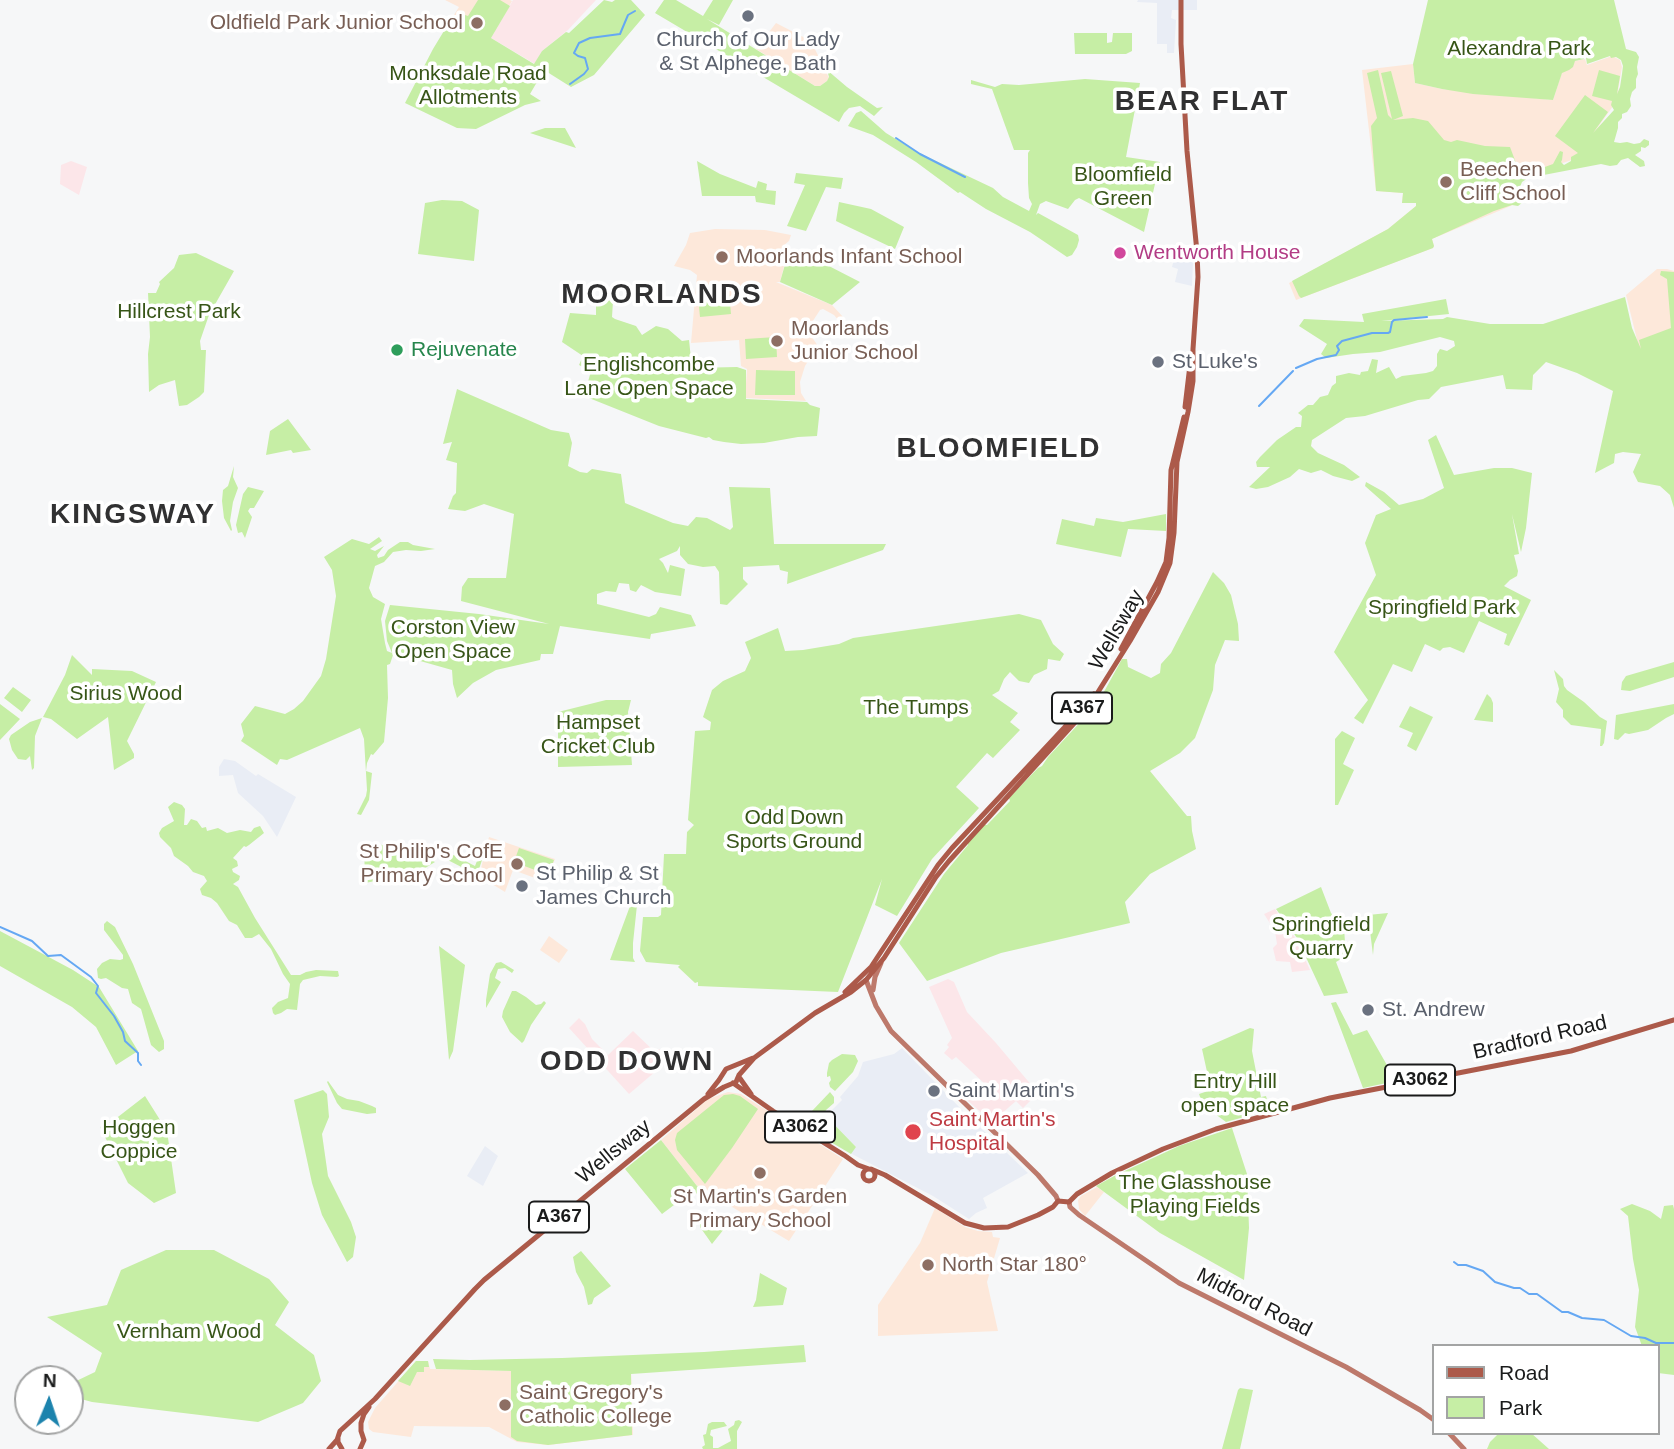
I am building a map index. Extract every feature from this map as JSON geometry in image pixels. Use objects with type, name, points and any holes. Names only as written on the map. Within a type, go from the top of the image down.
[{"type":"main road","name":"Wellsway","points":[[864,978],[938,865],[1088,708],[1130,641],[1164,578],[1171,554],[1177,462],[1191,383],[1198,277],[1187,151],[1181,0]]},
{"type":"main road","name":"Wellsway","points":[[704,1099],[726,1069],[754,1058],[838,999],[884,958],[962,841]]},
{"type":"main road","points":[[872,995],[875,977],[884,958]]},
{"type":"main road","points":[[864,978],[883,1019],[902,1042],[1038,1175],[1058,1201],[1069,1202]]},
{"type":"main road","name":"Bradford Road","points":[[1069,1202],[1077,1194],[1128,1165],[1183,1140],[1216,1129],[1329,1098],[1571,1051],[1674,1020]]},
{"type":"main road","name":"Wellsway","points":[[375,1399],[475,1289],[704,1099],[736,1082],[754,1058]]},
{"type":"main road","points":[[732,1067],[738,1070],[739,1076]]},
{"type":"main road","points":[[723,1075],[726,1082],[732,1083]]},
{"type":"main road","name":"A3062","points":[[739,1076],[753,1097]]},
{"type":"main road","name":"A3062","points":[[732,1083],[860,1167],[885,1175],[965,1223],[999,1229],[1021,1223],[1049,1210],[1058,1201]]},
{"type":"main road","name":"A3062","points":[[847,1157],[863,1175]]},
{"type":"main road","points":[[870,1169],[875,1175],[873,1180],[867,1181],[863,1175],[870,1169]]},
{"type":"main road","name":"A3062","points":[[873,1180],[899,1184]]},
{"type":"main road","name":"Midford Road","points":[[1069,1202],[1070,1207],[1079,1215],[1179,1283],[1346,1367],[1432,1419]]},
{"type":"main road","name":"A367","points":[[345,1427],[375,1399]]},
{"type":"main road","name":"A367","points":[[361,1431],[362,1419],[375,1399]]},
{"type":"main road","points":[[329,1449],[340,1431],[345,1427],[355,1426],[361,1431],[364,1440],[360,1449]]},
{"type":"main road","points":[[1451,1435],[1465,1449]]},
{"type":"main road","points":[[338,1438],[342,1449]]},
{"type":"shaded area","name":"Oldfield Park Junior School","points":[[445,0],[512,1],[491,38],[450,21],[459,7]]},
{"type":"shaded area","points":[[513,0],[596,0],[568,30],[542,51],[535,64],[491,38]]},
{"type":"shaded area","name":"BEAR FLAT","points":[[1197,0],[1197,10],[1172,10],[1171,18],[1176,20],[1174,53],[1167,53],[1167,44],[1157,44],[1157,3],[1137,2]]},
{"type":"shaded area","points":[[776,23],[811,41],[829,78],[827,81],[815,86],[756,49]]},
{"type":"shaded area","name":"Beechen Cliff School","points":[[1612,56],[1620,60],[1622,67],[1616,102],[1575,159],[1532,173],[1516,174],[1513,205],[1432,239],[1433,248],[1296,300],[1289,283],[1388,229],[1416,206],[1416,203],[1402,203],[1403,193],[1376,191],[1362,70],[1413,64],[1415,83],[1442,89],[1553,100],[1562,72],[1575,61],[1585,59],[1587,65]]},
{"type":"shaded area","points":[[71,161],[87,167],[79,195],[60,184],[61,165]]},
{"type":"shaded area","name":"Moorlands Junior School","points":[[715,229],[765,230],[791,235],[783,246],[786,246],[787,255],[780,282],[776,282],[832,305],[844,318],[840,322],[823,309],[807,330],[818,346],[805,366],[800,382],[801,393],[806,401],[745,398],[747,369],[741,366],[739,340],[691,343],[697,275],[690,270],[674,266],[690,233]]},
{"type":"shaded area","points":[[1174,259],[1193,262],[1192,286],[1175,282],[1178,269],[1172,267]]},
{"type":"shaded area","points":[[1657,269],[1674,271],[1674,394],[1647,380],[1626,295]]},
{"type":"shaded area","points":[[224,759],[235,761],[256,776],[258,774],[296,797],[277,837],[263,816],[238,793],[233,775],[219,776],[219,767]]},
{"type":"shaded area","name":"St Philip's CofE Primary School","points":[[489,837],[555,859],[546,882],[513,870],[505,892],[479,876]]},
{"type":"shaded area","points":[[1275,909],[1296,939],[1310,970],[1292,972],[1290,962],[1276,961],[1273,948],[1277,944],[1275,931],[1264,914]]},
{"type":"shaded area","points":[[549,936],[568,950],[559,963],[540,950]]},
{"type":"shaded area","points":[[948,979],[954,982],[967,1012],[1038,1093],[1023,1108],[1016,1101],[992,1122],[967,1100],[986,1085],[956,1057],[952,1060],[944,1053],[952,1038],[929,987]]},
{"type":"shaded area","points":[[579,1018],[592,1039],[608,1055],[633,1031],[655,1052],[659,1049],[669,1060],[629,1094],[569,1028]]},
{"type":"shaded area","name":"Saint Martin's Hospital","points":[[902,1048],[1028,1173],[983,1198],[987,1208],[969,1219],[933,1196],[850,1153],[856,1147],[826,1116],[842,1100],[840,1097],[858,1076],[863,1062],[894,1054]]},
{"type":"shaded area","name":"St Martin's Garden Primary School","points":[[728,1092],[741,1094],[843,1159],[789,1241],[697,1186],[661,1140],[708,1099]]},
{"type":"shaded area","points":[[485,1146],[498,1156],[483,1186],[467,1176]]},
{"type":"shaded area","points":[[1097,1187],[1104,1192],[1085,1216],[1079,1209],[1078,1200]]},
{"type":"shaded area","points":[[935,1208],[965,1227],[992,1232],[993,1237],[1000,1238],[987,1282],[998,1331],[878,1336],[878,1305],[920,1243]]},
{"type":"shaded area","name":"Saint Gregory's Catholic College","points":[[416,1361],[428,1361],[430,1369],[561,1372],[631,1367],[633,1435],[548,1445],[517,1442],[489,1427],[414,1426],[411,1437],[373,1432],[369,1429],[368,1422],[375,1408]]},
{"type":"green space","name":"Monksdale Road Allotments","points":[[478,0],[500,0],[510,6],[491,38],[534,64],[542,51],[566,32],[569,33],[604,0],[631,0],[645,15],[594,75],[571,87],[544,70],[530,94],[541,101],[525,105],[476,129],[457,128],[405,103],[450,21],[460,25]]},
{"type":"green space","points":[[664,0],[676,0],[703,16],[713,0],[733,0],[719,25],[707,19],[815,86],[827,81],[827,70],[877,108],[883,107],[874,116],[860,106],[849,108],[839,122],[655,13]]},
{"type":"green space","name":"Alexandra Park","points":[[1428,0],[1614,0],[1626,49],[1636,52],[1639,57],[1636,88],[1630,99],[1631,106],[1618,122],[1614,142],[1634,144],[1644,139],[1649,141],[1649,145],[1641,147],[1641,151],[1635,155],[1644,161],[1645,166],[1640,167],[1628,158],[1617,165],[1601,164],[1528,178],[1520,187],[1523,202],[1518,206],[1512,205],[1494,211],[1432,239],[1433,248],[1301,298],[1292,281],[1388,229],[1416,206],[1416,203],[1402,203],[1403,193],[1376,191],[1371,126],[1377,118],[1367,73],[1378,70],[1388,115],[1392,119],[1381,73],[1391,71],[1403,116],[1393,120],[1413,118],[1428,121],[1444,140],[1451,142],[1457,140],[1485,146],[1510,147],[1516,163],[1516,175],[1553,164],[1560,151],[1563,152],[1561,162],[1564,165],[1578,153],[1555,136],[1585,95],[1608,112],[1593,133],[1614,110],[1612,101],[1592,96],[1599,70],[1620,76],[1617,94],[1623,66],[1621,60],[1610,56],[1587,64],[1584,46],[1584,59],[1575,61],[1573,67],[1562,73],[1553,100],[1473,94],[1415,83],[1413,64]]},
{"type":"green space","points":[[1074,33],[1107,33],[1107,43],[1112,42],[1113,33],[1132,33],[1132,51],[1126,54],[1075,54]]},
{"type":"green space","name":"Bloomfield Green","points":[[1085,79],[1140,83],[1126,157],[1160,162],[1144,232],[1079,198],[1068,209],[1046,201],[1040,204],[1036,215],[1038,213],[1078,235],[1077,247],[1072,255],[1067,257],[1030,232],[958,193],[873,135],[848,126],[856,113],[861,111],[886,133],[917,152],[993,188],[1003,197],[1029,211],[1032,204],[1028,183],[1030,150],[1014,150],[992,89],[971,84],[971,80],[995,87],[1002,84]]},
{"type":"green space","points":[[545,128],[565,128],[576,148],[530,133]]},
{"type":"green space","points":[[697,161],[720,174],[756,188],[758,181],[767,184],[766,190],[776,191],[775,205],[756,202],[755,196],[702,196]]},
{"type":"green space","points":[[796,173],[843,178],[841,189],[826,187],[806,231],[787,226],[805,185],[794,183]]},
{"type":"green space","points":[[462,201],[479,210],[474,261],[418,254],[425,203]]},
{"type":"green space","points":[[839,202],[871,209],[904,227],[895,249],[836,221]]},
{"type":"green space","name":"Hillcrest Park","points":[[196,253],[234,271],[209,315],[200,341],[201,350],[206,350],[204,392],[187,405],[179,406],[175,380],[159,385],[149,392],[148,293],[156,293],[159,282],[174,268],[179,255]]},
{"type":"green space","points":[[788,254],[825,264],[860,282],[832,305],[780,282]]},
{"type":"green space","points":[[1661,271],[1674,272],[1674,508],[1670,495],[1660,486],[1638,482],[1633,472],[1641,454],[1615,454],[1614,463],[1595,473],[1613,391],[1577,373],[1546,362],[1533,375],[1532,390],[1506,389],[1503,375],[1441,387],[1429,399],[1365,416],[1346,418],[1312,440],[1311,446],[1318,453],[1344,465],[1360,477],[1352,481],[1321,470],[1311,473],[1299,469],[1290,477],[1268,487],[1249,487],[1270,467],[1257,467],[1256,462],[1277,440],[1296,427],[1301,427],[1302,416],[1298,413],[1308,405],[1313,405],[1320,397],[1328,395],[1336,383],[1336,376],[1349,373],[1360,375],[1361,372],[1368,371],[1372,359],[1378,360],[1376,373],[1389,367],[1396,379],[1426,373],[1437,366],[1440,349],[1447,351],[1455,346],[1454,341],[1440,337],[1380,352],[1326,358],[1321,354],[1327,344],[1299,326],[1304,319],[1364,322],[1362,314],[1446,299],[1449,314],[1381,321],[1447,317],[1490,324],[1543,324],[1625,297],[1632,328],[1641,349],[1639,340],[1671,328],[1667,279],[1660,275]]},
{"type":"green space","points":[[729,293],[731,314],[700,317],[698,296]]},
{"type":"green space","name":"Englishcombe Lane Open Space","points":[[596,298],[613,301],[612,317],[636,326],[642,335],[656,326],[668,329],[682,341],[689,340],[692,368],[737,367],[746,370],[746,399],[807,402],[820,408],[817,436],[764,443],[724,442],[659,426],[584,396],[591,371],[579,365],[583,356],[562,342],[570,313],[596,315]]},
{"type":"green space","points":[[776,337],[777,357],[746,359],[745,339]]},
{"type":"green space","points":[[756,370],[795,371],[795,395],[755,395]]},
{"type":"green space","name":"Corston View Open Space","points":[[457,389],[551,430],[569,433],[572,443],[568,466],[580,472],[587,473],[592,469],[621,474],[625,503],[673,523],[688,526],[696,517],[707,518],[730,530],[733,527],[729,487],[770,488],[774,544],[886,544],[883,550],[787,584],[788,572],[780,570],[779,565],[743,567],[743,579],[748,584],[727,605],[720,604],[719,572],[715,566],[688,564],[680,555],[680,546],[677,551],[659,559],[668,573],[670,565],[685,569],[681,596],[655,592],[641,585],[636,592],[630,590],[629,584],[619,583],[616,592],[597,594],[597,604],[649,617],[656,614],[660,607],[691,615],[696,626],[651,634],[650,639],[560,626],[553,654],[541,654],[540,660],[496,670],[473,683],[457,698],[452,670],[393,655],[387,665],[388,698],[384,742],[371,754],[367,763],[366,771],[372,773],[369,800],[361,815],[357,814],[367,790],[364,739],[360,728],[287,760],[280,759],[277,765],[241,741],[244,736],[241,724],[255,706],[285,714],[303,701],[321,676],[336,596],[332,570],[324,557],[352,539],[369,544],[379,537],[382,541],[370,549],[375,551],[384,546],[377,555],[378,558],[400,542],[435,549],[393,552],[384,562],[375,566],[369,588],[373,597],[385,604],[381,619],[387,651],[392,653],[387,641],[385,621],[390,605],[549,624],[461,601],[462,587],[468,578],[506,578],[514,514],[484,504],[465,511],[448,509],[456,493],[457,463],[446,460],[452,442],[443,444]]},
{"type":"green space","points":[[288,419],[311,450],[293,453],[291,450],[266,455],[270,431]]},
{"type":"green space","name":"Springfield Park","points":[[1436,435],[1454,475],[1494,468],[1512,468],[1532,473],[1521,552],[1512,514],[1519,554],[1514,555],[1517,576],[1504,586],[1531,600],[1509,646],[1504,644],[1507,634],[1479,621],[1464,653],[1450,647],[1440,651],[1425,644],[1412,672],[1393,664],[1363,724],[1354,718],[1368,700],[1334,652],[1376,575],[1365,543],[1376,515],[1391,509],[1365,486],[1366,482],[1399,505],[1423,499],[1444,488],[1428,440]]},
{"type":"green space","points":[[234,466],[233,477],[238,488],[233,502],[231,531],[224,518],[222,501],[223,490],[228,486]]},
{"type":"green space","points":[[248,487],[264,491],[254,508],[248,511],[252,517],[245,538],[242,532],[238,533],[236,525],[243,494]]},
{"type":"green space","points":[[1166,514],[1166,531],[1128,529],[1121,557],[1056,544],[1062,519],[1094,526],[1096,518],[1123,522]]},
{"type":"green space","points":[[1213,572],[1231,595],[1239,641],[1225,640],[1215,665],[1213,690],[1195,738],[1180,753],[1150,771],[1187,816],[1191,816],[1196,849],[1150,874],[1125,902],[1130,923],[1001,953],[927,981],[899,943],[944,874],[968,842],[1010,801],[1009,798],[1042,766],[1085,717],[1105,690],[1122,659],[1127,659],[1128,667],[1151,678],[1160,673],[1161,664],[1171,653]]},
{"type":"green space","points":[[1019,614],[1041,620],[1053,644],[1064,654],[1060,661],[1048,659],[1047,669],[1034,675],[1029,683],[1019,681],[1010,672],[999,691],[992,695],[1018,713],[1010,722],[1020,730],[993,758],[987,753],[956,787],[979,808],[932,859],[897,916],[875,905],[882,879],[838,992],[698,986],[698,982],[695,983],[678,967],[680,965],[646,962],[640,951],[643,917],[661,915],[664,854],[686,854],[687,832],[694,825],[688,820],[695,731],[710,730],[711,722],[703,717],[712,690],[723,681],[745,671],[751,658],[745,642],[778,628],[785,651],[803,650],[839,644],[853,638]]},
{"type":"green space","name":"Sirius Wood","points":[[72,655],[92,675],[92,669],[132,671],[156,682],[127,741],[134,758],[114,770],[108,717],[77,739],[51,719],[43,717],[65,675]]},
{"type":"green space","points":[[1674,662],[1674,677],[1630,691],[1621,690],[1626,676]]},
{"type":"green space","points":[[1554,670],[1563,679],[1567,690],[1607,721],[1602,746],[1601,729],[1571,725],[1563,717],[1563,710],[1556,702],[1559,689]]},
{"type":"green space","points":[[13,687],[31,700],[22,712],[4,698]]},
{"type":"green space","points":[[1487,694],[1493,703],[1493,722],[1474,720]]},
{"type":"green space","name":"Hampset Cricket Club","points":[[606,700],[631,700],[628,712],[632,765],[558,767],[558,712]]},
{"type":"green space","points":[[0,704],[20,719],[0,740]]},
{"type":"green space","points":[[1674,704],[1674,714],[1648,730],[1625,733],[1618,740],[1614,739],[1616,715]]},
{"type":"green space","points":[[1410,706],[1433,717],[1416,751],[1407,746],[1413,733],[1399,727]]},
{"type":"green space","points":[[42,718],[35,736],[32,770],[30,756],[26,760],[18,759],[9,739],[30,722]]},
{"type":"green space","points":[[1342,731],[1355,738],[1343,764],[1354,770],[1338,805],[1335,805],[1335,739]]},
{"type":"green space","points":[[174,802],[185,809],[184,825],[191,819],[197,821],[202,828],[206,827],[207,831],[218,828],[227,833],[240,830],[251,832],[260,826],[264,833],[244,846],[233,858],[238,866],[232,869],[233,872],[240,876],[233,884],[238,887],[291,975],[316,970],[338,971],[337,977],[320,976],[303,980],[300,984],[297,1010],[287,1009],[275,1015],[273,1013],[272,1008],[278,1002],[288,998],[290,984],[271,949],[259,934],[245,938],[217,903],[202,895],[200,889],[207,881],[204,876],[193,872],[174,856],[171,848],[160,837],[162,828],[174,821],[168,807]]},
{"type":"green space","points":[[364,842],[413,855],[415,853],[435,862],[417,873],[365,883]]},
{"type":"green space","points":[[436,846],[475,866],[479,856],[483,857],[477,875],[438,855]]},
{"type":"green space","points":[[519,848],[554,860],[548,875],[514,862]]},
{"type":"green space","name":"Springfield Quarry","points":[[1321,887],[1331,913],[1344,928],[1346,956],[1336,962],[1348,993],[1324,996],[1297,938],[1276,909]]},
{"type":"green space","points":[[633,898],[637,902],[633,943],[635,962],[610,960]]},
{"type":"green space","points":[[1388,913],[1374,944],[1373,955],[1368,915]]},
{"type":"green space","points":[[107,921],[115,927],[133,964],[164,1041],[164,1049],[159,1052],[151,1045],[141,1009],[132,1003],[128,989],[106,978],[98,978],[97,969],[102,963],[110,959],[123,959],[123,955],[104,930]]},
{"type":"green space","points":[[0,931],[99,987],[138,1051],[116,1065],[96,1027],[72,1007],[0,966]]},
{"type":"green space","points":[[439,946],[465,965],[453,1051],[449,1060]]},
{"type":"green space","points":[[501,962],[514,970],[512,973],[505,968],[498,969],[495,978],[501,982],[486,1008],[490,974],[496,963]]},
{"type":"green space","points":[[512,991],[536,1005],[544,1001],[546,1003],[522,1043],[510,1032],[502,1017]]},
{"type":"green space","points":[[1336,1002],[1353,1035],[1367,1030],[1396,1081],[1363,1088],[1331,1003]]},
{"type":"green space","name":"Entry Hill open space","points":[[1250,1028],[1254,1029],[1252,1051],[1261,1097],[1266,1096],[1269,1107],[1266,1111],[1226,1122],[1203,1105],[1199,1094],[1211,1090],[1202,1049]]},
{"type":"green space","points":[[842,1054],[855,1055],[858,1061],[853,1072],[835,1091],[830,1087],[831,1080],[827,1073],[829,1063]]},
{"type":"green space","points":[[328,1081],[338,1095],[372,1106],[376,1108],[376,1113],[342,1109]]},
{"type":"green space","points":[[323,1090],[327,1094],[329,1117],[322,1134],[328,1176],[356,1237],[353,1257],[347,1262],[322,1215],[312,1183],[294,1100]]},
{"type":"green space","points":[[830,1092],[834,1103],[826,1110],[819,1126],[811,1127],[807,1123],[815,1115],[812,1111]]},
{"type":"green space","points":[[733,1094],[758,1109],[705,1184],[677,1150],[677,1133],[724,1095]]},
{"type":"green space","name":"Hoggen Coppice","points":[[145,1096],[167,1131],[176,1193],[154,1203],[128,1183],[100,1127],[114,1120]]},
{"type":"green space","points":[[826,1116],[856,1147],[851,1154],[820,1134]]},
{"type":"green space","name":"The Glasshouse Playing Fields","points":[[1232,1128],[1247,1174],[1249,1228],[1244,1280],[1160,1233],[1096,1186],[1179,1146]]},
{"type":"green space","points":[[661,1140],[697,1186],[712,1195],[705,1205],[694,1190],[662,1214],[625,1169]]},
{"type":"green space","points":[[1632,1204],[1661,1219],[1664,1206],[1673,1205],[1674,1375],[1660,1373],[1660,1344],[1641,1344],[1635,1327],[1639,1290],[1628,1216],[1620,1209]]},
{"type":"green space","points":[[707,1218],[724,1229],[712,1244],[700,1227],[702,1220]]},
{"type":"green space","name":"Vernham Wood","points":[[166,1250],[214,1250],[269,1279],[289,1302],[275,1325],[314,1355],[321,1381],[303,1403],[258,1422],[84,1400],[84,1377],[95,1372],[102,1353],[47,1317],[107,1305],[121,1270]]},
{"type":"green space","points":[[581,1251],[611,1286],[588,1305],[573,1257]]},
{"type":"green space","points":[[760,1273],[787,1288],[783,1305],[753,1307]]},
{"type":"green space","points":[[804,1345],[806,1362],[631,1374],[632,1435],[548,1445],[517,1441],[511,1437],[511,1371],[436,1369],[433,1359],[562,1358]]},
{"type":"green space","points":[[416,1361],[428,1361],[429,1367],[424,1367],[424,1372],[417,1372],[410,1386],[398,1381]]},
{"type":"green space","points":[[1238,1390],[1253,1390],[1240,1449],[1222,1449]]},
{"type":"green space","points":[[739,1420],[742,1422],[737,1431],[737,1449],[703,1449],[703,1435],[706,1434],[708,1424],[724,1422],[727,1426],[711,1430],[713,1448],[718,1448],[731,1441],[728,1429]]},
{"type":"green space","points":[[1497,1435],[1533,1435],[1549,1449],[1487,1449]]},
{"type":"waterway","points":[[570,84],[588,69],[585,58],[574,53],[579,43],[590,38],[620,34],[628,15],[635,11]]},
{"type":"waterway","points":[[896,138],[920,154],[965,177]]},
{"type":"waterway","points":[[1296,368],[1336,355],[1339,350],[1337,346],[1342,341],[1372,333],[1388,333],[1394,320],[1427,317]]},
{"type":"waterway","points":[[1259,406],[1293,371]]},
{"type":"waterway","points":[[0,927],[32,941],[48,956],[61,955],[91,977],[98,986],[96,993],[114,1016],[125,1041],[138,1053],[141,1065]]},
{"type":"waterway","points":[[1454,1262],[1483,1271],[1495,1282],[1520,1288],[1529,1294],[1537,1294],[1562,1312],[1582,1318],[1604,1320],[1631,1336],[1656,1343],[1674,1343]]},
{"type":"place","name":"Church of Our Lady & St Alphege, Bath","points":[[748,16]]},
{"type":"place","name":"Oldfield Park Junior School","points":[[477,23]]},
{"type":"place","name":"Beechen Cliff School","points":[[1446,182]]},
{"type":"place","name":"Wentworth House","points":[[1120,253]]},
{"type":"place","name":"Moorlands Infant School","points":[[722,257]]},
{"type":"place","name":"Moorlands Junior School","points":[[777,341]]},
{"type":"place","name":"Rejuvenate","points":[[397,350]]},
{"type":"place","name":"St Luke's","points":[[1158,362]]},
{"type":"place","name":"St Philip's CofE Primary School","points":[[517,864]]},
{"type":"place","name":"St Philip & St James Church","points":[[522,886]]},
{"type":"place","name":"St. Andrew","points":[[1368,1010]]},
{"type":"place","name":"Saint Martin's","points":[[934,1091]]},
{"type":"place","name":"Saint Martin's Hospital","points":[[913,1132]]},
{"type":"place","name":"St Martin's Garden Primary School","points":[[760,1173]]},
{"type":"place","name":"North Star 180°","points":[[928,1265]]},
{"type":"place","name":"Saint Gregory's Catholic College","points":[[505,1405]]},
{"type":"district","name":"BEAR FLAT","points":[[1202,102]]},
{"type":"district","name":"MOORLANDS","points":[[662,295]]},
{"type":"district","name":"BLOOMFIELD","points":[[999,449]]},
{"type":"district","name":"KINGSWAY","points":[[133,515]]},
{"type":"district","name":"ODD DOWN","points":[[627,1062]]},
{"type":"park label","name":"The Tumps","points":[[916,708]]},
{"type":"park label","name":"Odd Down Sports Ground","points":[[794,830]]}]
